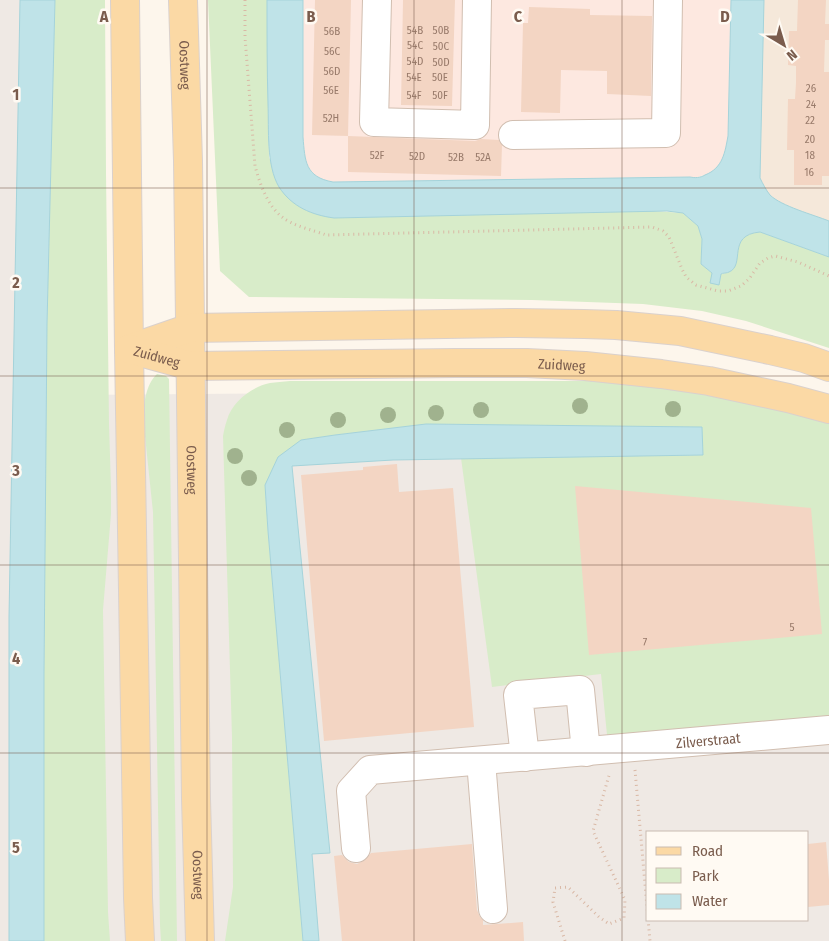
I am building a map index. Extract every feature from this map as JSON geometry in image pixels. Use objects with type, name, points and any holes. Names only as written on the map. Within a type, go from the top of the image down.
[{"type":"main road","points":[[126,0],[129,349],[140,941]]},
{"type":"main road","name":"Oostweg","points":[[183,0],[188,161],[196,780],[200,941]]},
{"type":"main road","name":"Zuidweg","points":[[129,349],[190,328],[516,323],[616,325],[680,331],[804,358],[829,367]]},
{"type":"main road","name":"Zuidweg","points":[[129,349],[190,366],[494,363],[585,366],[708,381],[829,409]]},
{"type":"street","points":[[377,0],[374,122],[475,125],[477,0]]},
{"type":"street","points":[[513,136],[666,134],[668,0]]},
{"type":"street","points":[[525,757],[518,695],[580,690],[586,752]]},
{"type":"street","name":"Zilverstraat","points":[[356,848],[351,791],[370,770],[829,730]]},
{"type":"street","points":[[481,761],[493,909]]},
{"type":"path","points":[[245,0],[245,37],[255,166],[259,182],[270,205],[283,218],[326,234],[652,227],[663,231],[669,237],[686,277],[696,285],[718,291],[728,291],[741,286],[749,279],[760,263],[775,256],[798,262],[829,275]]},
{"type":"path","points":[[565,941],[553,902],[555,888],[568,886],[598,917],[609,924],[624,918],[625,900],[594,831],[625,749]]},
{"type":"path","points":[[625,749],[646,910]]},
{"type":"path","points":[[647,921],[650,941]]},
{"type":"shaded area","points":[[0,0],[85,0],[71,395],[575,391],[829,458],[829,941],[0,941]]},
{"type":"shaded area","points":[[303,0],[733,0],[728,136],[725,154],[717,168],[710,173],[695,178],[333,182],[323,180],[314,175],[308,168],[304,157]]},
{"type":"shaded area","points":[[733,0],[829,0],[829,257],[703,177]]},
{"type":"green space","points":[[55,0],[105,0],[111,514],[103,610],[110,941],[44,941],[47,324]]},
{"type":"green space","points":[[208,0],[267,0],[269,157],[279,186],[683,213],[698,226],[702,239],[701,264],[712,273],[719,284],[721,274],[734,267],[742,239],[760,232],[829,257],[829,348],[746,321],[702,311],[643,304],[532,300],[249,297],[220,271]]},
{"type":"green space","points":[[157,374],[166,376],[169,379],[177,941],[161,941],[160,925],[153,512],[143,417],[148,388]]},
{"type":"green space","points":[[290,381],[601,381],[700,390],[829,421],[829,719],[607,735],[601,674],[492,687],[461,458],[703,455],[701,427],[426,424],[301,440],[265,485],[303,941],[225,941],[233,887],[232,737],[223,436],[233,407],[243,396],[263,385]]},
{"type":"water","points":[[20,0],[55,0],[47,324],[44,941],[9,941],[9,617]]},
{"type":"water","points":[[267,0],[303,0],[303,137],[306,160],[312,172],[324,180],[333,182],[696,178],[703,176],[711,172],[719,164],[724,154],[728,136],[731,0],[764,0],[760,178],[770,195],[775,199],[829,221],[829,257],[760,232],[750,234],[740,244],[734,268],[721,274],[719,285],[710,283],[712,273],[701,264],[702,239],[698,226],[683,213],[667,211],[334,218],[318,215],[303,209],[290,200],[279,187],[270,158],[268,135]]},
{"type":"water","points":[[426,424],[702,427],[703,455],[393,460],[292,466],[330,853],[312,854],[319,941],[303,941],[265,485],[278,457],[301,440]]},
{"type":"building","points":[[315,0],[351,0],[348,136],[312,135]]},
{"type":"building","points":[[403,0],[455,0],[452,106],[401,105]]},
{"type":"building","points":[[798,0],[826,0],[825,24],[829,24],[829,40],[825,40],[824,72],[829,72],[829,176],[822,176],[822,185],[794,185],[794,150],[787,150],[788,99],[795,99],[796,83],[796,66],[788,65],[789,31],[797,31]]},
{"type":"building","points":[[529,7],[590,9],[590,15],[652,16],[651,96],[607,94],[607,71],[561,70],[560,113],[521,112],[523,23],[528,23]]},
{"type":"building","points":[[348,136],[475,141],[481,139],[499,140],[502,145],[501,176],[348,172]]},
{"type":"building","points":[[397,464],[399,492],[453,488],[474,727],[324,741],[301,475],[363,470],[363,467]]},
{"type":"building","points":[[575,486],[811,508],[822,634],[589,655]]},
{"type":"building","points":[[826,842],[829,905],[809,907],[809,844]]},
{"type":"building","points":[[472,844],[477,910],[483,920],[483,925],[523,922],[524,941],[342,941],[334,856],[342,855],[349,862],[357,864],[365,860],[371,853]]}]
